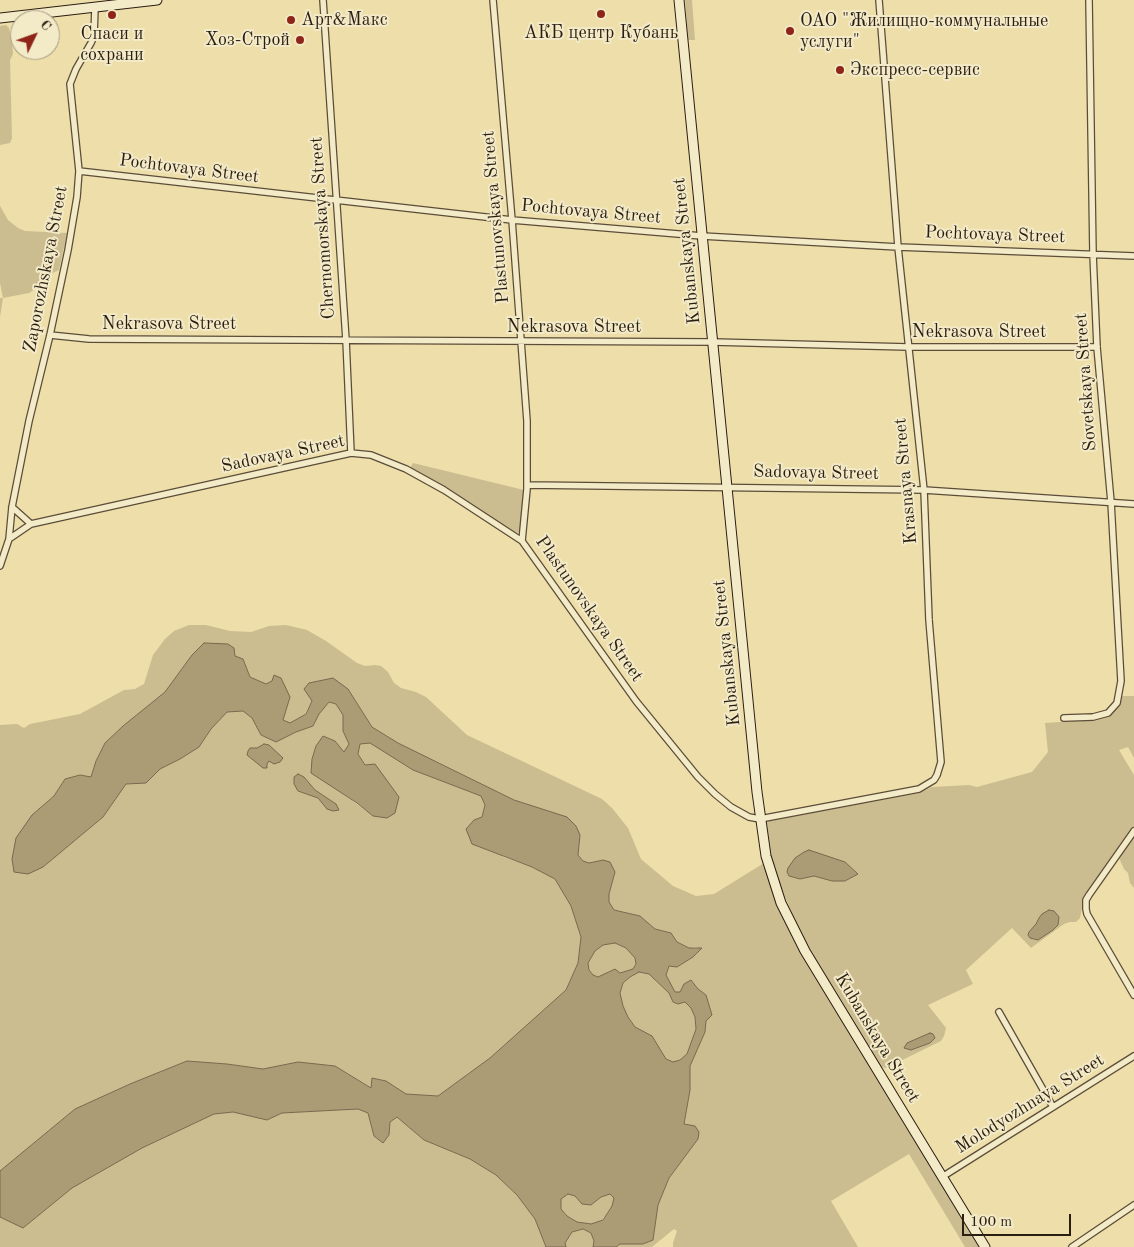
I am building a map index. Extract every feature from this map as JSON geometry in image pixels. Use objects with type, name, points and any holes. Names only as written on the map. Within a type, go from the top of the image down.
[{"type":"street","points":[[0,18],[90,5],[157,0]]},
{"type":"street","name":"Chernomorskaya Street","points":[[323,0],[346,340],[351,453]]},
{"type":"street","name":"Plastunovskaya Street","points":[[493,0],[527,421],[527,485],[522,541],[636,701],[698,777],[731,807],[749,817],[760,819]]},
{"type":"street","name":"Kubanskaya Street","points":[[680,0],[760,819],[763,843],[770,872],[781,903],[795,932],[985,1247]]},
{"type":"street","name":"Krasnaya Street","points":[[760,819],[919,788],[931,783],[937,775],[941,756],[929,620],[924,490],[898,247],[879,0]]},
{"type":"street","name":"Sovetskaya Street","points":[[1064,718],[1093,717],[1108,713],[1114,708],[1119,697],[1121,671],[1110,502],[1097,347],[1093,254],[1088,0]]},
{"type":"street","name":"Zaporozhskaya Street","points":[[8,539],[12,507],[29,421],[50,336],[77,197],[79,171],[70,84],[94,36],[90,5]]},
{"type":"street","name":"Pochtovaya Street","points":[[79,171],[512,220],[702,236],[898,247],[1134,256]]},
{"type":"street","name":"Nekrasova Street","points":[[50,336],[89,339],[713,342],[908,347],[1097,347]]},
{"type":"street","name":"Sadovaya Street","points":[[8,539],[31,524],[351,453],[371,455],[406,469],[444,490],[522,541]]},
{"type":"street","name":"Sadovaya Street","points":[[527,485],[924,490],[1134,504]]},
{"type":"street","points":[[12,507],[31,524]]},
{"type":"street","points":[[0,566],[8,539]]},
{"type":"street","points":[[1134,831],[1086,900],[1087,914],[1134,995]]},
{"type":"street","points":[[999,1012],[1053,1107]]},
{"type":"street","name":"Molodyozhnaya Street","points":[[942,1177],[1134,1056]]},
{"type":"street","points":[[1072,1247],[1134,1206]]},
{"type":"shaded area","points":[[685,0],[692,0],[695,40],[688,40]]},
{"type":"shaded area","points":[[6,25],[10,33],[12,138],[10,143],[0,145],[0,26]]},
{"type":"shaded area","points":[[0,206],[8,220],[25,231],[67,233],[59,270],[46,276],[29,293],[3,298],[0,283]]},
{"type":"shaded area","points":[[0,298],[3,298],[0,317]]},
{"type":"shaded area","points":[[413,463],[524,490],[521,531],[517,533],[410,468]]},
{"type":"shaded area","points":[[189,625],[206,625],[230,631],[251,632],[269,626],[286,625],[307,630],[357,663],[365,666],[381,666],[388,672],[394,683],[401,688],[426,697],[467,735],[602,799],[628,828],[641,859],[673,886],[696,896],[714,894],[764,863],[773,894],[800,951],[980,1247],[965,1247],[909,1154],[831,1201],[858,1247],[673,1247],[677,1231],[674,1229],[652,1247],[616,1247],[620,1244],[643,1244],[653,1240],[658,1205],[669,1178],[698,1139],[684,1124],[690,1090],[690,1066],[705,1032],[706,995],[691,980],[680,992],[675,992],[666,975],[669,966],[677,967],[693,957],[697,947],[689,948],[677,942],[671,933],[655,929],[640,916],[614,910],[609,903],[609,894],[615,872],[603,860],[589,863],[583,861],[578,855],[580,835],[539,809],[514,800],[398,743],[372,727],[348,689],[312,701],[305,714],[290,723],[283,720],[286,709],[272,681],[266,684],[250,677],[243,659],[192,655],[165,692],[105,743],[91,777],[80,775],[65,779],[54,796],[32,815],[43,867],[103,817],[126,784],[146,782],[160,769],[199,747],[211,729],[227,712],[243,711],[252,718],[261,735],[276,742],[313,726],[319,714],[329,702],[336,704],[343,715],[343,731],[349,744],[345,753],[335,741],[323,736],[316,746],[312,759],[335,788],[373,816],[399,797],[387,782],[365,765],[358,753],[360,744],[370,742],[413,770],[481,796],[485,805],[482,817],[474,820],[503,857],[532,867],[555,879],[571,906],[581,937],[578,963],[566,990],[490,1058],[438,1096],[406,1094],[386,1081],[373,1078],[372,1088],[335,1066],[298,1062],[263,1069],[187,1061],[75,1109],[0,1171],[0,725],[17,724],[24,728],[30,724],[80,714],[124,690],[135,689],[144,684],[153,655],[165,639],[174,631]],"holes":[[[304,777],[315,790],[336,804],[327,809],[318,798],[298,791]]]},
{"type":"shaded area","points":[[204,643],[228,644],[234,648],[235,656],[243,659],[250,677],[266,684],[272,681],[274,675],[281,678],[290,697],[283,720],[290,723],[306,714],[312,701],[304,689],[309,683],[333,678],[348,689],[372,727],[398,743],[514,800],[567,817],[576,826],[580,835],[578,855],[583,861],[589,863],[603,860],[610,862],[615,872],[609,894],[609,902],[614,910],[640,916],[655,929],[671,933],[677,942],[689,948],[702,948],[693,957],[677,967],[669,966],[666,975],[675,992],[680,992],[684,984],[691,980],[706,995],[712,1015],[706,1021],[705,1032],[690,1066],[690,1090],[684,1124],[695,1126],[699,1132],[698,1139],[669,1178],[658,1205],[653,1240],[643,1244],[593,1247],[594,1241],[591,1233],[583,1229],[572,1232],[565,1243],[566,1247],[546,1247],[535,1219],[517,1195],[496,1175],[470,1159],[424,1140],[397,1117],[390,1122],[389,1135],[383,1143],[374,1136],[368,1113],[358,1109],[282,1113],[267,1120],[233,1112],[214,1114],[142,1148],[72,1188],[23,1228],[0,1217],[0,1171],[75,1109],[130,1084],[187,1061],[263,1069],[298,1062],[335,1066],[371,1088],[372,1078],[386,1081],[406,1094],[438,1096],[490,1058],[566,990],[578,963],[581,937],[571,906],[555,879],[532,867],[472,844],[466,829],[474,820],[482,817],[485,805],[481,796],[413,770],[370,743],[360,744],[358,754],[365,765],[375,764],[399,797],[395,813],[387,818],[373,816],[357,803],[311,773],[312,759],[316,746],[323,736],[335,741],[344,752],[349,744],[343,731],[343,715],[336,704],[329,702],[319,714],[313,726],[276,742],[261,735],[252,718],[243,711],[227,712],[211,729],[199,747],[160,769],[146,783],[126,784],[103,817],[43,867],[28,874],[14,872],[12,859],[16,838],[32,815],[54,796],[65,779],[80,775],[91,777],[105,743],[165,692],[192,655]],"holes":[[[615,943],[626,948],[635,958],[636,964],[633,969],[620,973],[615,969],[598,977],[593,975],[589,970],[588,963],[595,951],[603,945]],[[639,972],[649,974],[669,993],[673,1002],[678,1004],[685,1002],[691,1008],[695,1017],[696,1029],[687,1054],[680,1060],[673,1062],[666,1059],[652,1036],[635,1027],[628,1017],[620,993],[623,983]],[[568,1194],[575,1196],[582,1204],[591,1205],[601,1197],[610,1194],[614,1198],[612,1206],[603,1220],[591,1224],[577,1222],[567,1216],[561,1209],[561,1199]]]},
{"type":"shaded area","points":[[1122,696],[1134,696],[1134,758],[1128,747],[1119,750],[1134,775],[1134,826],[1084,898],[1080,918],[1076,922],[1064,924],[1031,948],[1012,928],[966,970],[973,984],[928,1005],[946,1028],[941,1041],[886,1068],[881,1067],[878,1065],[810,952],[797,926],[776,875],[769,849],[766,823],[920,793],[932,787],[969,785],[977,787],[1032,772],[1048,752],[1045,723],[1089,720],[1108,716],[1117,708]],"holes":[[[809,851],[845,862],[858,874],[845,881],[832,881],[814,876],[800,879],[789,876],[787,872]]]},
{"type":"shaded area","points":[[264,744],[269,745],[283,758],[280,762],[274,764],[269,761],[267,768],[263,768],[247,755],[250,748],[257,748]]},
{"type":"shaded area","points":[[298,774],[304,777],[315,790],[336,804],[339,810],[327,809],[318,798],[298,791],[294,784],[294,777]]},
{"type":"shaded area","points":[[1134,836],[1134,888],[1119,858]]},
{"type":"shaded area","points":[[809,850],[845,862],[858,874],[845,881],[832,881],[814,876],[800,879],[789,876],[788,868],[795,858]]},
{"type":"shaded area","points":[[1049,910],[1054,911],[1059,917],[1058,925],[1038,940],[1030,938],[1029,932],[1042,914]]},
{"type":"shaded area","points":[[615,943],[626,948],[635,958],[636,963],[633,969],[620,973],[611,970],[605,975],[598,977],[592,975],[588,963],[595,951],[603,945]]},
{"type":"shaded area","points":[[639,972],[649,974],[669,993],[673,1002],[678,1004],[685,1002],[691,1008],[695,1017],[696,1029],[687,1054],[673,1063],[666,1059],[652,1037],[635,1027],[623,1006],[620,994],[623,983]]},
{"type":"shaded area","points":[[930,1033],[935,1038],[930,1043],[911,1050],[904,1048],[907,1043]]},
{"type":"shaded area","points":[[359,1109],[368,1113],[374,1136],[383,1143],[389,1135],[390,1122],[397,1117],[424,1140],[470,1159],[496,1175],[517,1195],[535,1219],[546,1247],[0,1247],[0,1217],[23,1228],[72,1188],[142,1148],[214,1114],[233,1112],[267,1120],[282,1113]]},
{"type":"shaded area","points":[[568,1194],[575,1196],[582,1204],[591,1205],[601,1197],[610,1194],[614,1198],[612,1206],[602,1220],[591,1224],[577,1222],[567,1216],[561,1209],[561,1199]]},
{"type":"shaded area","points":[[584,1229],[591,1233],[594,1241],[593,1247],[566,1247],[565,1243],[572,1232]]},
{"type":"place","name":"АКБ центр Кубань","points":[[601,14]]},
{"type":"place","name":"Спаси и сохрани","points":[[112,15]]},
{"type":"place","name":"Арт&Макс","points":[[291,20]]},
{"type":"place","name":"ОАО \"Жилищно-коммунальные услуги\"","points":[[790,31]]},
{"type":"place","name":"Хоз-Строй","points":[[300,40]]},
{"type":"place","name":"Экспресс-сервис","points":[[840,70]]}]
